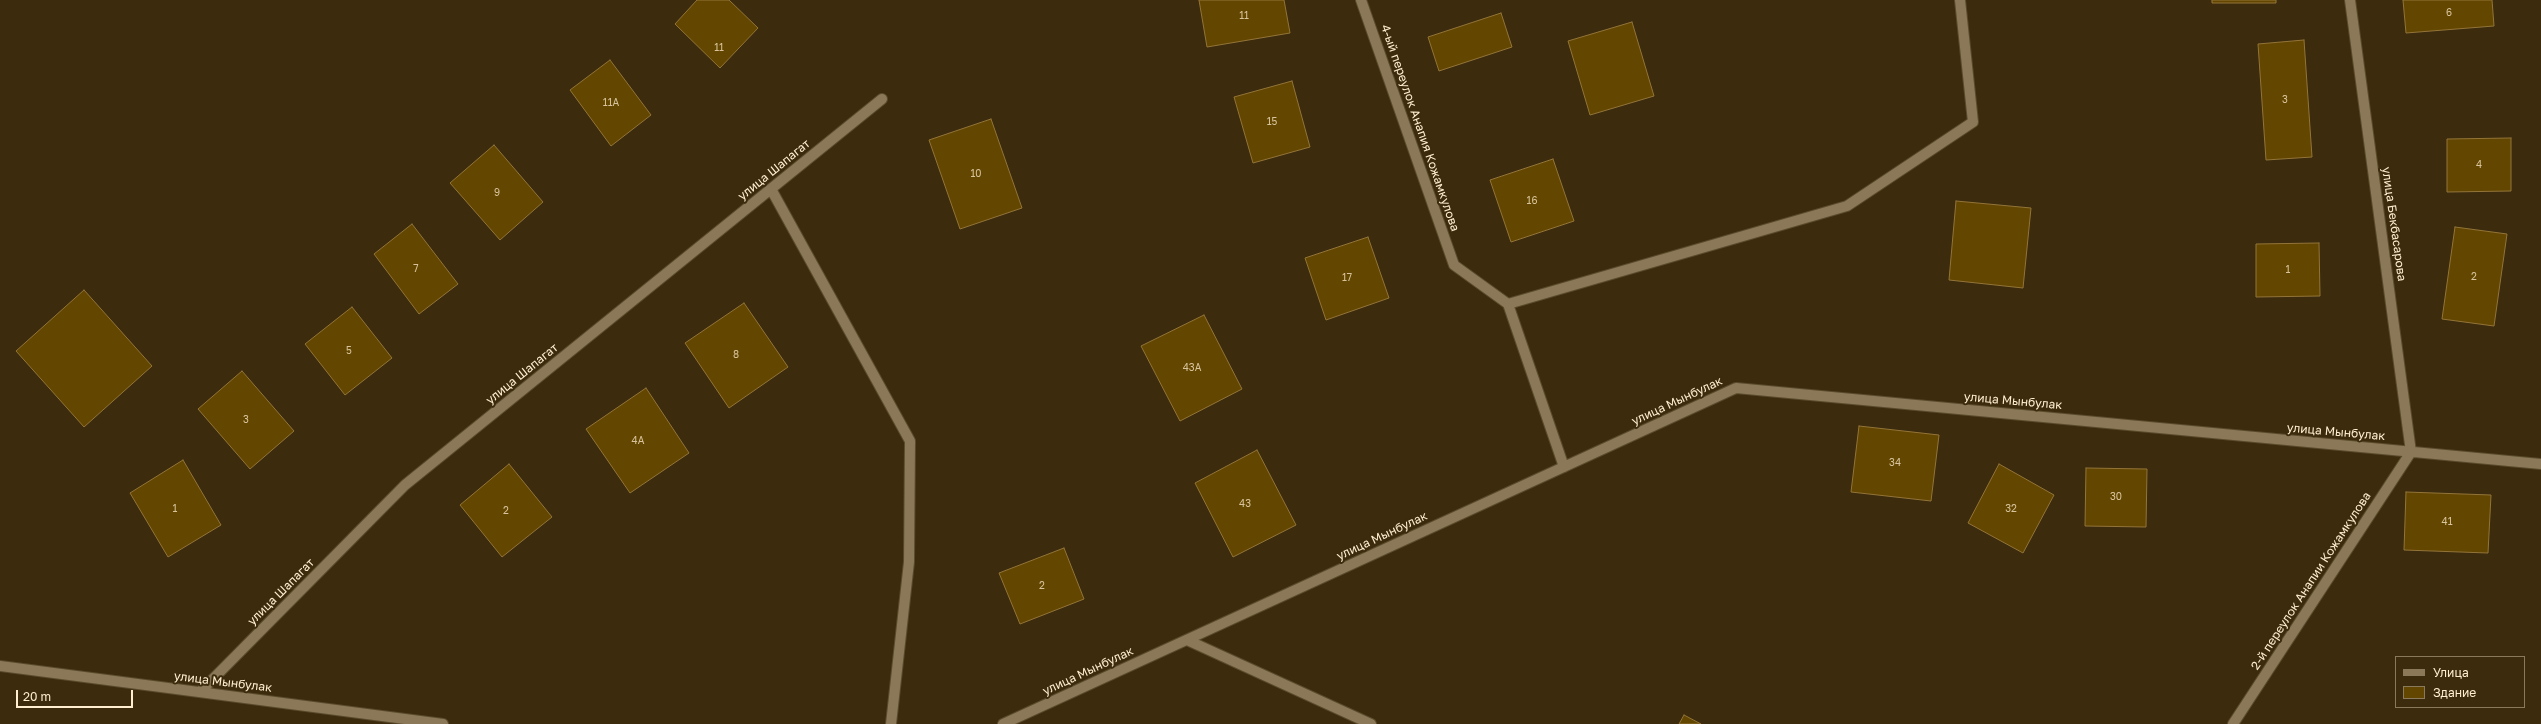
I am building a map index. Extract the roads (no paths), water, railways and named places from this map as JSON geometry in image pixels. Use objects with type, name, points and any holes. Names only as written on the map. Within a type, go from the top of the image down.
[{"type":"street","name":"4-ый переулок Анапия Кожамкулова","points":[[1361,0],[1454,265],[1508,304]]},
{"type":"street","points":[[1564,467],[1508,304],[1847,206],[1973,122],[1960,0]]},
{"type":"street","name":"улица Бекбасарова","points":[[2350,0],[2411,452]]},
{"type":"street","name":"улица Шапагат","points":[[200,692],[406,485],[882,100]]},
{"type":"street","points":[[771,189],[910,441],[909,562],[890,724]]},
{"type":"street","name":"улица Мынбулак","points":[[1003,724],[1736,388],[2541,464]]},
{"type":"street","name":"2-й переулок Анапии Кожамкулова","points":[[2233,724],[2411,452]]},
{"type":"street","points":[[1187,640],[1371,724]]},
{"type":"street","name":"улица Мынбулак","points":[[0,666],[443,724]]}]
